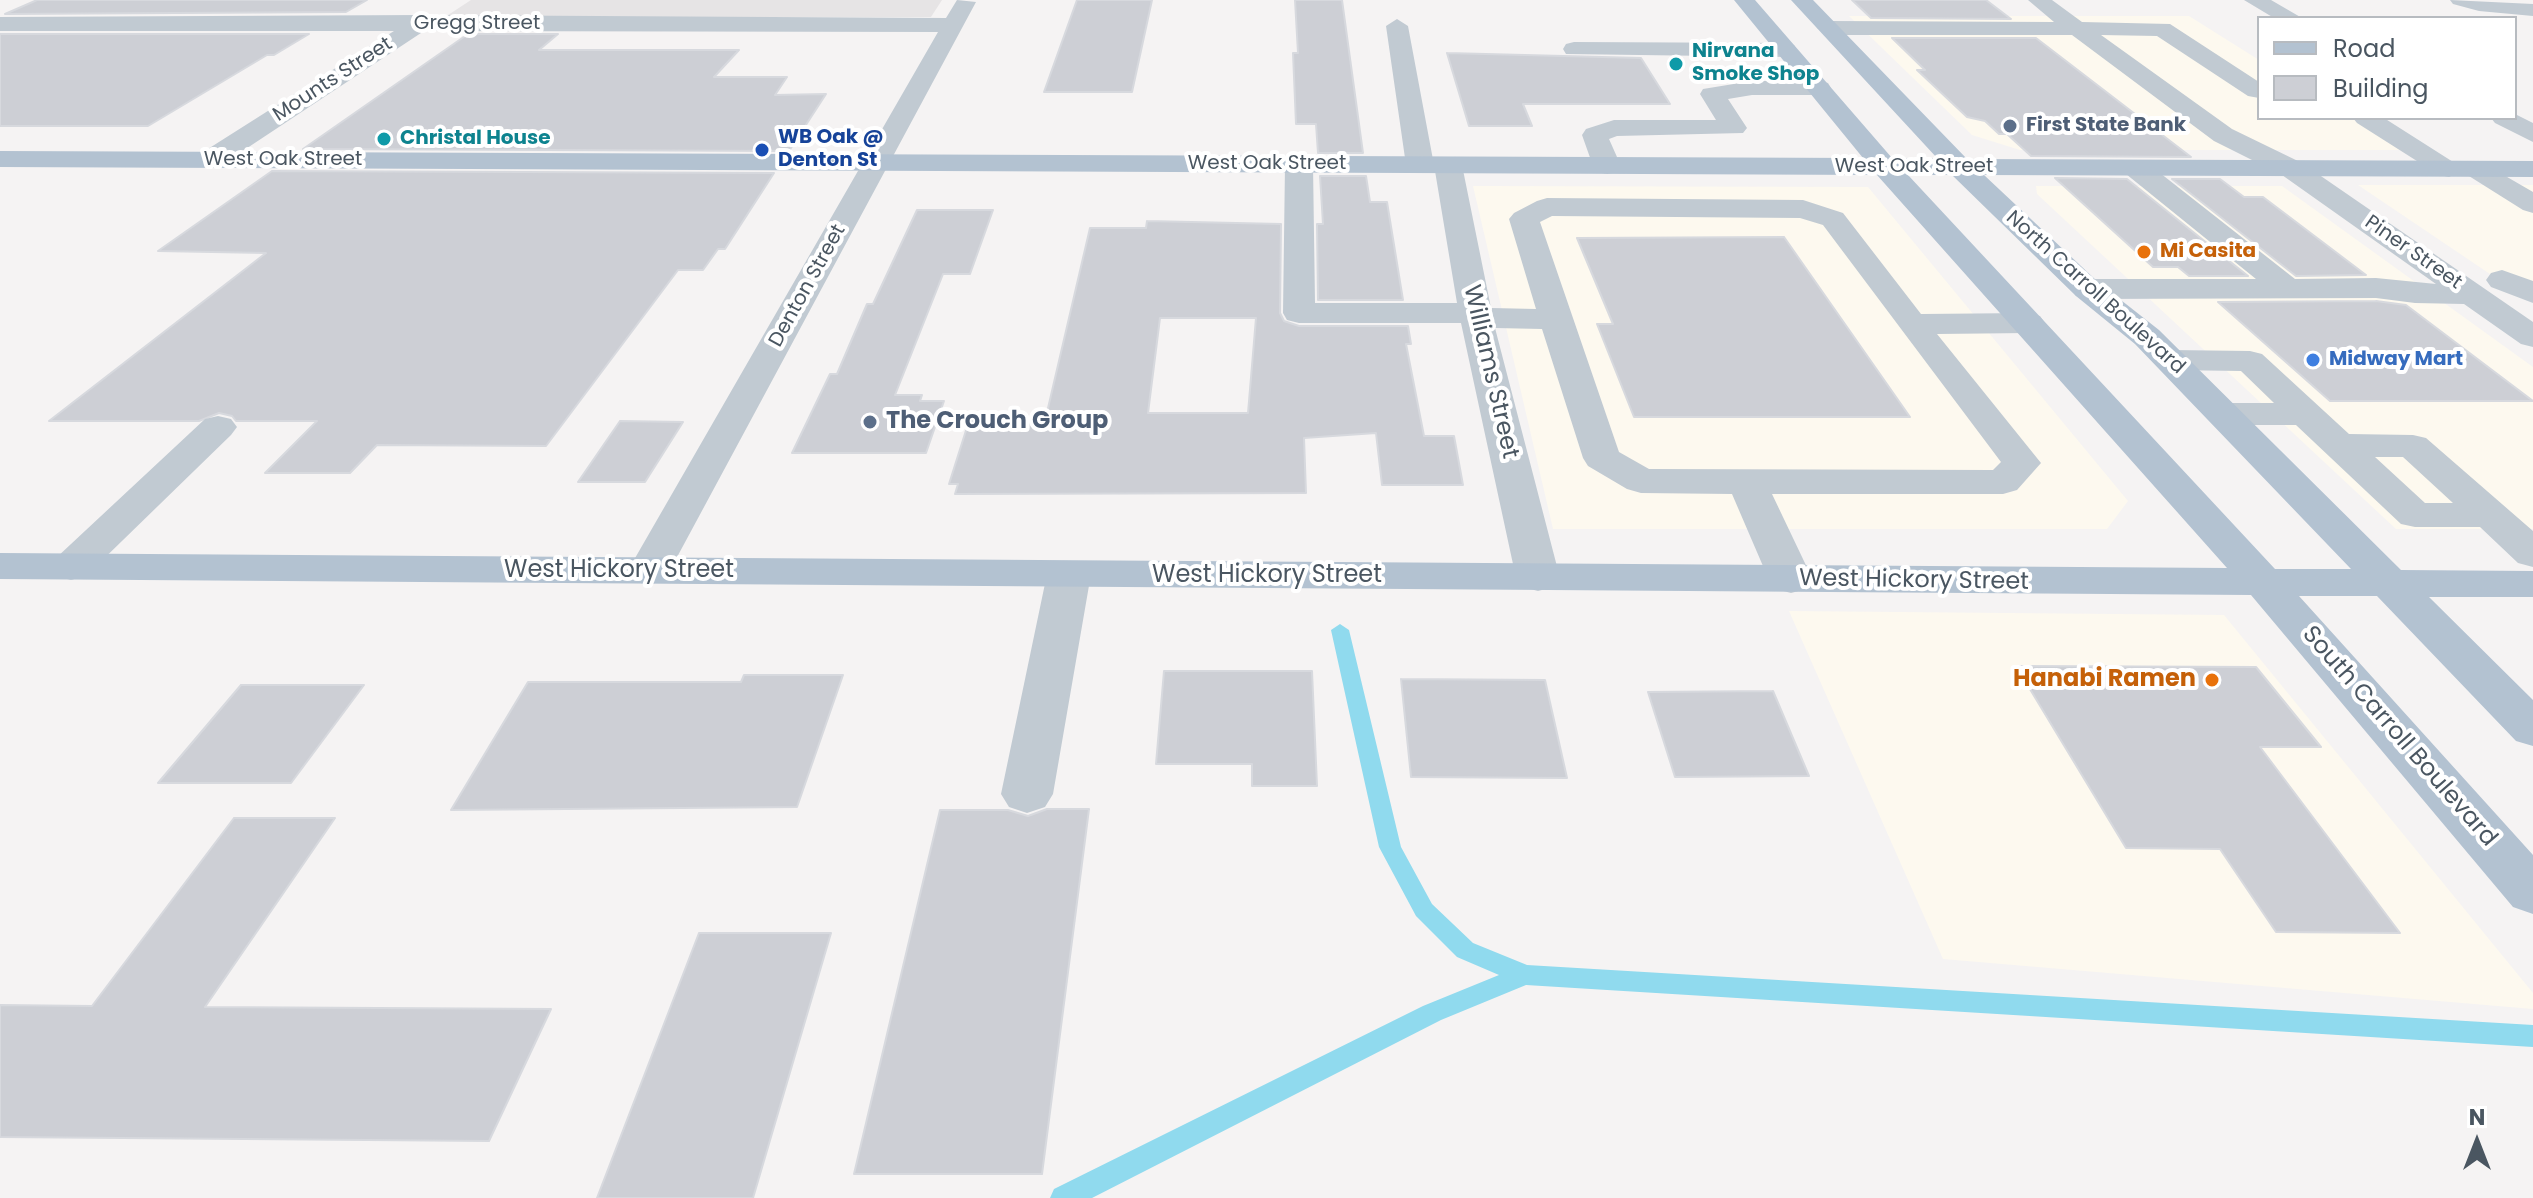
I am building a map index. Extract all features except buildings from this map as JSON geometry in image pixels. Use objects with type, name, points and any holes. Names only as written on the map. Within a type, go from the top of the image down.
[{"type":"main road","points":[[1744,0],[1885,167],[2264,583]]},
{"type":"main road","name":"North Carroll Boulevard","points":[[1801,0],[1961,168],[2087,289],[2147,337],[2391,583]]},
{"type":"main road","name":"West Oak Street","points":[[0,159],[2533,169]]},
{"type":"main road","name":"West Hickory Street","points":[[0,566],[2533,584]]},
{"type":"main road","name":"South Carroll Boulevard","points":[[2264,583],[2533,892]]},
{"type":"main road","points":[[2391,583],[2533,729]]},
{"type":"street","name":"Mounts Street","points":[[210,160],[456,0]]},
{"type":"street","name":"Piner Street","points":[[2038,0],[2223,135],[2292,169],[2533,337]]},
{"type":"street","points":[[2254,0],[2287,16]]},
{"type":"street","points":[[2460,0],[2533,10]]},
{"type":"street","name":"Gregg Street","points":[[0,24],[418,24],[960,12]]},
{"type":"street","name":"Denton Street","points":[[648,572],[960,12]]},
{"type":"street","name":"Williams Street","points":[[1397,26],[1476,316],[1538,578]]},
{"type":"street","points":[[1828,28],[2162,29],[2257,91]]},
{"type":"street","points":[[1574,49],[1786,50]]},
{"type":"street","points":[[1643,208],[1595,135],[1614,128],[1734,128],[1712,94],[1752,88],[1819,88]]},
{"type":"street","points":[[2370,120],[2533,204]]},
{"type":"street","points":[[2508,120],[2533,134]]},
{"type":"street","points":[[2220,168],[2223,135]]},
{"type":"street","points":[[1299,165],[1299,313],[1556,319]]},
{"type":"street","points":[[2136,168],[2287,288]]},
{"type":"street","points":[[1547,207],[1643,208],[1803,209],[1833,219],[2022,463],[2003,482],[1641,481],[1602,458],[1524,219],[1547,207]]},
{"type":"street","points":[[2149,213],[2177,227],[2231,271],[2244,289]]},
{"type":"street","points":[[2533,293],[2502,280],[2533,307]]},
{"type":"street","points":[[2087,289],[2376,288],[2415,293],[2471,294]]},
{"type":"street","points":[[1912,324],[2028,323]]},
{"type":"street","points":[[2170,360],[2250,361],[2339,445],[2413,446],[2533,554]]},
{"type":"street","points":[[2224,414],[2306,414]]},
{"type":"street","points":[[71,567],[218,427]]},
{"type":"street","points":[[1747,482],[1791,580]]},
{"type":"street","points":[[1027,794],[1069,574]]},
{"type":"shaded area","points":[[471,0],[942,0],[931,17],[445,17]]},
{"type":"shaded area","points":[[1849,16],[2189,16],[2257,59],[2257,120],[2357,120],[2407,150],[2020,150],[1972,135]]},
{"type":"shaded area","points":[[2358,185],[2533,185],[2533,303]]},
{"type":"shaded area","points":[[1473,186],[1868,187],[2128,501],[2107,529],[1553,529]]},
{"type":"shaded area","points":[[2036,186],[2282,186],[2533,367],[2533,529],[2396,529],[2037,194]]},
{"type":"shaded area","points":[[1789,611],[2224,615],[2533,993],[2533,1009],[1943,959]]},
{"type":"waterway","points":[[1340,630],[1390,847],[1424,910],[1465,950],[1525,975]]},
{"type":"waterway","points":[[1064,1198],[1432,1013],[1525,975]]},
{"type":"waterway","points":[[1525,975],[2533,1036]]},
{"type":"place","name":"Nirvana Smoke Shop","points":[[1676,64]]},
{"type":"place","name":"First State Bank","points":[[2010,126]]},
{"type":"place","name":"Christal House","points":[[384,139]]},
{"type":"place","name":"WB Oak @ Denton St","points":[[762,150]]},
{"type":"place","name":"Mi Casita","points":[[2144,252]]},
{"type":"place","name":"Midway Mart","points":[[2313,360]]},
{"type":"place","name":"The Crouch Group","points":[[870,422]]},
{"type":"place","name":"Hanabi Ramen","points":[[2212,680]]}]
